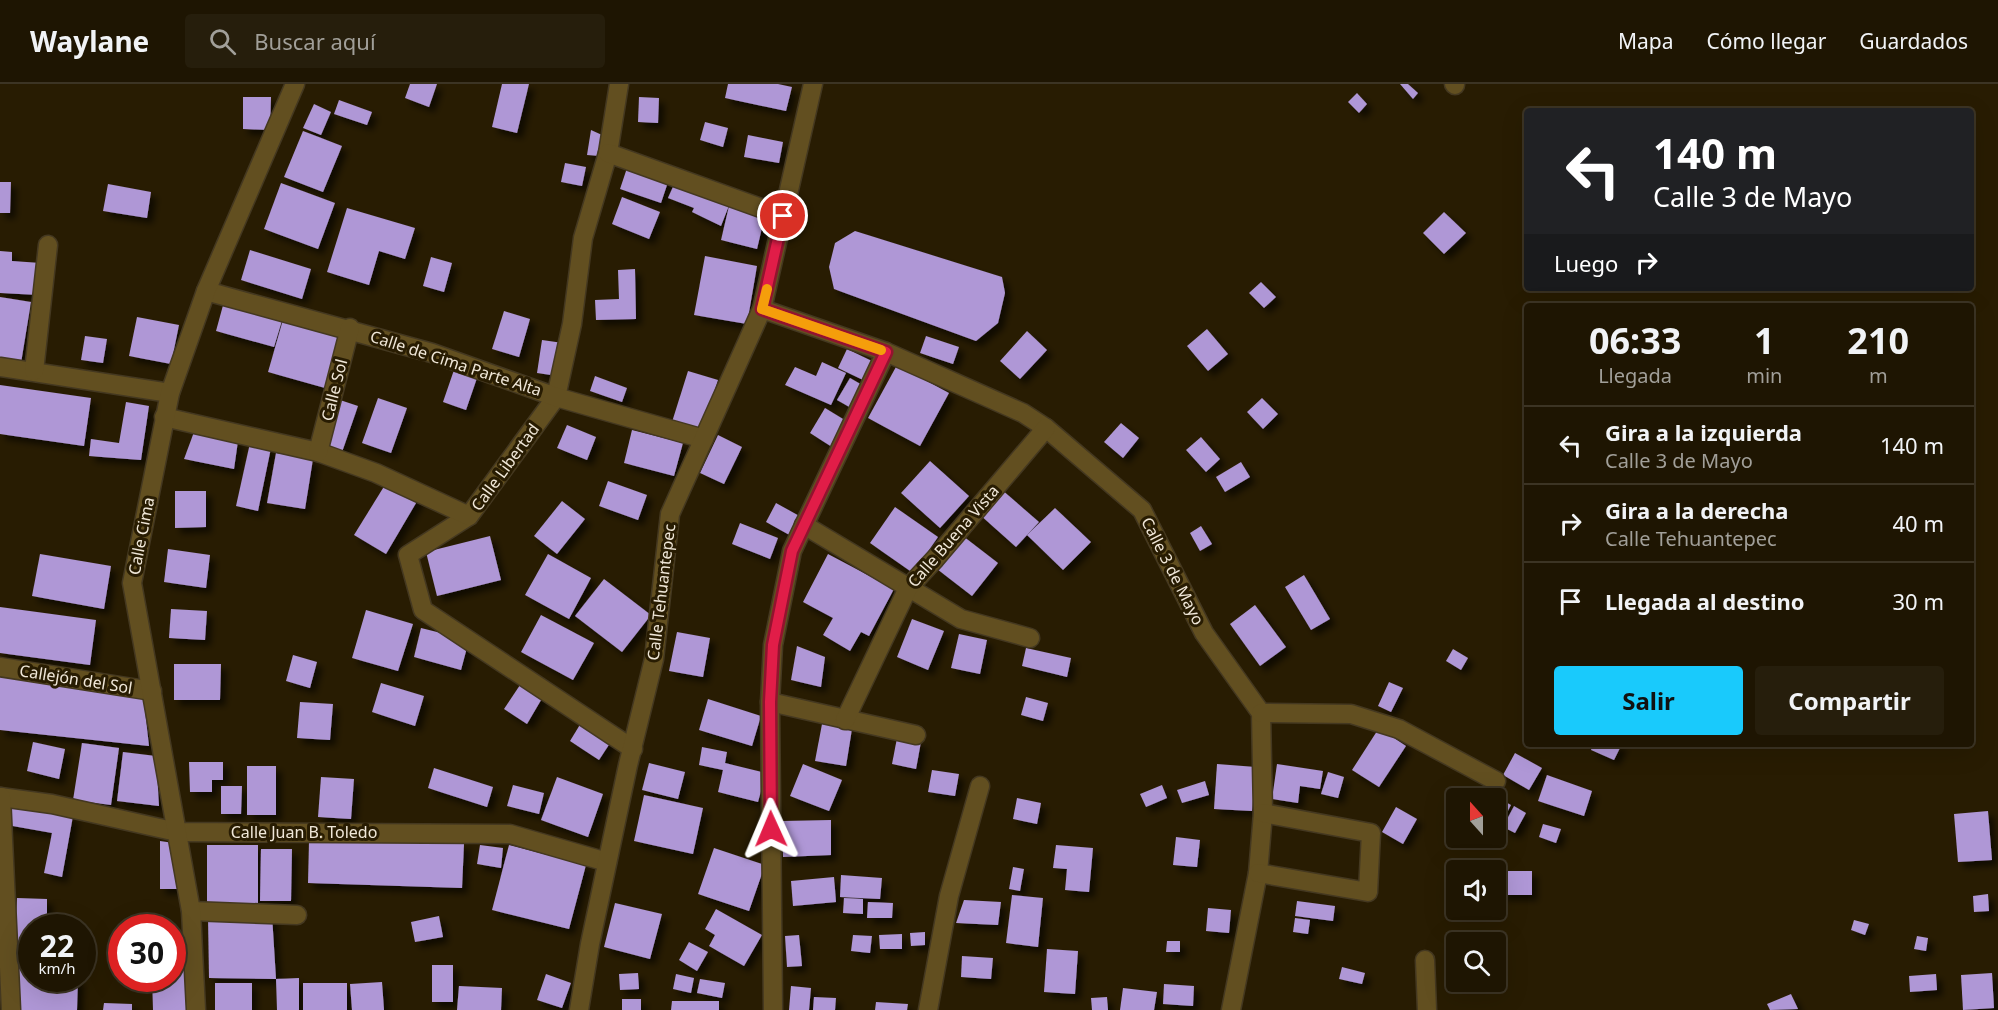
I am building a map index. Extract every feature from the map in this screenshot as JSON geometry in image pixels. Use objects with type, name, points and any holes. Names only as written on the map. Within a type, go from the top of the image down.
[{"type":"street","name":"Calle Cima","points":[[196,1010],[191,911],[132,583],[170,393],[206,291],[296,84]]},
{"type":"street","name":"Calle Libertad","points":[[619,84],[608,153],[583,238],[572,324],[556,397],[469,516],[408,555],[423,610],[633,749]]},
{"type":"street","name":"Calle Tehuantepec","points":[[579,1010],[608,862],[654,659],[670,514],[762,309],[783,216],[808,85]]},
{"type":"street","points":[[608,153],[783,216]]},
{"type":"street","points":[[34,371],[48,245]]},
{"type":"street","name":"Calle de Cima Parte Alta","points":[[206,291],[350,328],[432,353],[556,397],[630,420],[704,439]]},
{"type":"street","name":"Calle 3 de Mayo","points":[[762,309],[886,352],[1023,413],[1046,428],[1142,510],[1204,633],[1261,713]]},
{"type":"street","name":"Calle Sol","points":[[318,452],[350,328]]},
{"type":"street","points":[[773,1010],[770,702],[773,645],[792,551],[886,352]]},
{"type":"street","points":[[0,367],[170,393]]},
{"type":"street","points":[[164,417],[318,452],[375,473],[469,516]]},
{"type":"street","name":"Calle Buena Vista","points":[[845,720],[908,588],[936,559],[1046,428]]},
{"type":"street","points":[[804,525],[961,619],[1030,638]]},
{"type":"street","name":"Callejón del Sol","points":[[0,667],[152,691]]},
{"type":"street","points":[[770,702],[916,735]]},
{"type":"street","points":[[1231,1010],[1258,873],[1263,813],[1261,713],[1351,714],[1399,729],[1496,781]]},
{"type":"street","points":[[928,1010],[949,896],[980,786]]},
{"type":"street","points":[[1,797],[10,1010]]},
{"type":"street","name":"Calle Juan B. Toledo","points":[[1,797],[52,804],[177,832],[510,834],[608,862]]},
{"type":"street","points":[[1258,873],[1368,892],[1371,833],[1263,813]]},
{"type":"street","points":[[191,911],[297,915]]},
{"type":"street","points":[[1425,960],[1427,1010]]},
{"type":"building","points":[[410,84],[437,84],[429,107],[405,98]]},
{"type":"building","points":[[502,84],[529,84],[517,133],[492,127]]},
{"type":"building","points":[[728,84],[778,84],[792,87],[786,111],[725,98]]},
{"type":"building","points":[[1400,84],[1408,84],[1418,93],[1413,99]]},
{"type":"building","points":[[1357,93],[1367,104],[1359,113],[1348,102]]},
{"type":"building","points":[[243,97],[271,97],[270,130],[243,129]]},
{"type":"building","points":[[639,97],[659,98],[658,123],[638,122]]},
{"type":"building","points":[[339,100],[372,112],[367,125],[334,114]]},
{"type":"building","points":[[314,104],[331,112],[321,135],[303,128]]},
{"type":"building","points":[[705,122],[728,128],[723,147],[700,140]]},
{"type":"building","points":[[591,130],[602,135],[600,156],[587,155]]},
{"type":"building","points":[[303,131],[342,146],[323,192],[284,177]]},
{"type":"building","points":[[748,135],[783,142],[779,163],[744,157]]},
{"type":"building","points":[[629,162],[670,176],[661,203],[620,189]]},
{"type":"building","points":[[565,163],[586,167],[582,186],[561,182]]},
{"type":"building","points":[[676,180],[730,203],[721,226],[692,212],[694,208],[668,198]]},
{"type":"building","points":[[0,182],[11,182],[10,213],[0,213]]},
{"type":"building","points":[[281,183],[335,203],[318,249],[264,229]]},
{"type":"building","points":[[108,184],[151,192],[147,218],[103,211]]},
{"type":"building","points":[[622,197],[660,212],[649,239],[612,224]]},
{"type":"building","points":[[730,202],[766,211],[757,249],[721,240]]},
{"type":"building","points":[[347,208],[415,228],[405,259],[379,251],[369,285],[327,272]]},
{"type":"building","points":[[1444,212],[1466,233],[1444,254],[1423,233]]},
{"type":"building","points":[[855,231],[1002,277],[1005,293],[998,323],[976,341],[834,289],[829,267],[835,243]]},
{"type":"building","points":[[250,250],[311,269],[302,299],[241,280]]},
{"type":"building","points":[[0,251],[12,252],[12,261],[41,263],[39,295],[0,293]]},
{"type":"building","points":[[705,256],[757,266],[747,324],[694,315]]},
{"type":"building","points":[[431,257],[452,263],[444,292],[423,286]]},
{"type":"building","points":[[635,269],[636,319],[596,320],[595,300],[619,299],[618,270]]},
{"type":"building","points":[[1261,282],[1276,297],[1264,308],[1249,293]]},
{"type":"building","points":[[0,297],[31,302],[21,363],[0,360]]},
{"type":"building","points":[[225,298],[284,314],[274,347],[216,331]]},
{"type":"building","points":[[504,311],[530,319],[519,357],[492,349]]},
{"type":"building","points":[[285,313],[342,329],[325,388],[268,372]]},
{"type":"building","points":[[137,317],[179,325],[171,364],[129,356]]},
{"type":"building","points":[[1207,329],[1228,354],[1208,371],[1187,346]]},
{"type":"building","points":[[1027,331],[1047,350],[1020,379],[1000,361]]},
{"type":"building","points":[[85,336],[107,339],[103,363],[81,360]]},
{"type":"building","points":[[926,336],[959,347],[953,364],[920,353]]},
{"type":"building","points":[[542,340],[563,343],[558,376],[537,373]]},
{"type":"building","points":[[847,349],[872,361],[863,380],[838,368]]},
{"type":"building","points":[[822,362],[846,373],[831,405],[785,385],[795,367],[816,376]]},
{"type":"building","points":[[897,365],[949,393],[920,446],[868,418]]},
{"type":"building","points":[[455,367],[478,375],[466,410],[443,402]]},
{"type":"building","points":[[688,371],[718,380],[701,431],[672,422]]},
{"type":"building","points":[[595,376],[627,388],[622,402],[590,391]]},
{"type":"building","points":[[850,378],[864,386],[851,408],[837,400]]},
{"type":"building","points":[[0,385],[91,398],[84,446],[0,434]]},
{"type":"building","points":[[378,398],[407,408],[391,453],[362,443]]},
{"type":"building","points":[[1262,398],[1278,414],[1263,429],[1247,412]]},
{"type":"building","points":[[340,400],[358,406],[341,455],[324,450]]},
{"type":"building","points":[[126,402],[149,406],[141,460],[89,456],[91,439],[119,443]]},
{"type":"building","points":[[825,408],[848,422],[832,447],[810,433]]},
{"type":"building","points":[[1121,423],[1139,438],[1123,458],[1104,442]]},
{"type":"building","points":[[567,425],[596,437],[587,460],[557,448]]},
{"type":"building","points":[[632,430],[683,443],[674,476],[624,463]]},
{"type":"building","points":[[194,432],[238,441],[234,469],[184,459]]},
{"type":"building","points":[[718,435],[742,447],[724,484],[700,473]]},
{"type":"building","points":[[1201,437],[1220,459],[1206,472],[1186,450]]},
{"type":"building","points":[[250,443],[271,448],[258,511],[236,506]]},
{"type":"building","points":[[276,453],[313,459],[305,509],[267,503]]},
{"type":"building","points":[[930,461],[969,496],[940,528],[901,493]]},
{"type":"building","points":[[1241,462],[1250,477],[1225,492],[1216,477]]},
{"type":"building","points":[[388,480],[419,498],[386,554],[354,535]]},
{"type":"building","points":[[608,481],[647,495],[638,520],[599,506]]},
{"type":"building","points":[[1001,489],[1039,522],[1016,547],[979,514]]},
{"type":"building","points":[[175,491],[206,491],[206,527],[175,528]]},
{"type":"building","points":[[562,501],[585,519],[557,554],[534,536]]},
{"type":"building","points":[[776,503],[803,518],[793,537],[766,522]]},
{"type":"building","points":[[895,507],[938,537],[913,573],[870,543]]},
{"type":"building","points":[[1055,508],[1091,542],[1063,570],[1027,535]]},
{"type":"building","points":[[740,523],[778,538],[770,559],[732,544]]},
{"type":"building","points":[[1201,526],[1212,544],[1200,551],[1190,533]]},
{"type":"building","points":[[490,536],[501,580],[437,596],[426,552]]},
{"type":"building","points":[[963,536],[998,563],[972,596],[937,569]]},
{"type":"building","points":[[168,549],[210,555],[206,588],[164,582]]},
{"type":"building","points":[[40,554],[111,566],[104,609],[32,596]]},
{"type":"building","points":[[548,554],[591,578],[569,619],[525,595]]},
{"type":"building","points":[[828,554],[894,589],[869,636],[861,632],[850,651],[823,635],[833,618],[803,602]]},
{"type":"building","points":[[1304,575],[1330,619],[1311,630],[1285,587]]},
{"type":"building","points":[[604,579],[651,615],[622,652],[575,616]]},
{"type":"building","points":[[1255,605],[1286,647],[1260,666],[1230,624]]},
{"type":"building","points":[[0,607],[96,620],[90,665],[0,653]]},
{"type":"building","points":[[171,609],[207,611],[205,640],[169,638]]},
{"type":"building","points":[[366,610],[413,624],[398,671],[352,658]]},
{"type":"building","points":[[541,615],[594,643],[573,680],[521,652]]},
{"type":"building","points":[[912,619],[944,631],[928,670],[897,657]]},
{"type":"building","points":[[421,628],[469,640],[461,670],[414,657]]},
{"type":"building","points":[[677,632],[710,638],[703,677],[669,671]]},
{"type":"building","points":[[959,634],[987,640],[980,674],[951,668]]},
{"type":"building","points":[[797,646],[825,657],[821,687],[791,680]]},
{"type":"building","points":[[1026,648],[1071,658],[1067,677],[1022,666]]},
{"type":"building","points":[[1453,649],[1468,658],[1461,670],[1446,661]]},
{"type":"building","points":[[293,655],[317,662],[310,688],[286,681]]},
{"type":"building","points":[[174,664],[221,664],[220,700],[174,700]]},
{"type":"building","points":[[0,674],[143,693],[149,746],[0,730]]},
{"type":"building","points":[[524,679],[544,695],[527,724],[504,709]]},
{"type":"building","points":[[1389,682],[1403,688],[1391,712],[1378,706]]},
{"type":"building","points":[[381,683],[424,696],[415,726],[372,712]]},
{"type":"building","points":[[1026,697],[1048,703],[1043,721],[1021,715]]},
{"type":"building","points":[[708,699],[761,716],[752,746],[699,730]]},
{"type":"building","points":[[300,702],[333,704],[330,740],[297,738]]},
{"type":"building","points":[[584,718],[614,737],[599,760],[570,741]]},
{"type":"building","points":[[822,724],[852,729],[846,766],[815,761]]},
{"type":"building","points":[[1379,728],[1406,746],[1379,787],[1352,770]]},
{"type":"building","points":[[897,738],[921,742],[916,769],[892,764]]},
{"type":"building","points":[[33,742],[65,749],[59,779],[27,771]]},
{"type":"building","points":[[82,743],[119,748],[111,805],[73,800]]},
{"type":"building","points":[[702,747],[727,752],[725,763],[766,773],[758,802],[718,792],[723,770],[699,765]]},
{"type":"building","points":[[1592,747],[1620,747],[1614,760],[1591,750]]},
{"type":"building","points":[[123,752],[156,756],[159,806],[117,801]]},
{"type":"building","points":[[1515,753],[1542,768],[1529,790],[1503,775]]},
{"type":"building","points":[[189,762],[223,762],[223,780],[212,780],[212,792],[190,792]]},
{"type":"building","points":[[649,763],[685,772],[678,799],[642,790]]},
{"type":"building","points":[[803,764],[842,780],[829,811],[790,796]]},
{"type":"building","points":[[1217,764],[1256,767],[1252,811],[1214,809]]},
{"type":"building","points":[[1277,764],[1323,771],[1320,789],[1300,786],[1298,803],[1272,799]]},
{"type":"building","points":[[247,766],[276,766],[276,815],[247,815]]},
{"type":"building","points":[[434,768],[493,787],[487,807],[428,788]]},
{"type":"building","points":[[932,770],[959,774],[955,796],[928,792]]},
{"type":"building","points":[[1328,772],[1344,777],[1338,798],[1321,794]]},
{"type":"building","points":[[1547,775],[1592,791],[1584,816],[1538,801]]},
{"type":"building","points":[[321,777],[354,779],[351,819],[318,817]]},
{"type":"building","points":[[557,777],[603,794],[588,837],[541,820]]},
{"type":"building","points":[[1205,781],[1209,795],[1182,803],[1177,790]]},
{"type":"building","points":[[513,785],[544,793],[539,814],[507,806]]},
{"type":"building","points":[[1162,785],[1167,798],[1146,807],[1140,794]]},
{"type":"building","points":[[221,786],[242,786],[241,814],[221,814]]},
{"type":"building","points":[[644,795],[703,808],[693,854],[634,841]]},
{"type":"building","points":[[1017,798],[1041,803],[1037,824],[1013,819]]},
{"type":"building","points":[[1506,802],[1511,805],[1506,815]]},
{"type":"building","points":[[1514,806],[1526,813],[1515,833],[1506,828],[1506,821]]},
{"type":"building","points":[[7,807],[73,816],[62,877],[44,873],[52,833],[7,825]]},
{"type":"building","points":[[1396,807],[1417,819],[1403,844],[1382,832]]},
{"type":"building","points":[[1988,811],[1992,860],[1958,862],[1954,814]]},
{"type":"building","points":[[831,820],[831,855],[783,857],[782,821]]},
{"type":"building","points":[[1543,824],[1561,829],[1556,843],[1539,837]]},
{"type":"building","points":[[1176,837],[1200,840],[1197,867],[1173,865]]},
{"type":"building","points":[[160,841],[174,843],[181,889],[160,889]]},
{"type":"building","points":[[309,841],[464,844],[462,888],[308,883]]},
{"type":"building","points":[[207,845],[258,845],[258,909],[207,910]]},
{"type":"building","points":[[480,845],[503,848],[501,868],[477,864]]},
{"type":"building","points":[[509,845],[586,865],[569,929],[492,910]]},
{"type":"building","points":[[1056,845],[1093,848],[1089,892],[1065,890],[1067,869],[1053,868]]},
{"type":"building","points":[[714,848],[765,865],[749,911],[698,894]]},
{"type":"building","points":[[261,849],[292,849],[291,901],[260,901]]},
{"type":"building","points":[[1013,867],[1024,869],[1020,891],[1009,889]]},
{"type":"building","points":[[1506,871],[1532,871],[1532,895],[1506,895]]},
{"type":"building","points":[[841,875],[882,878],[880,899],[840,897]]},
{"type":"building","points":[[834,877],[836,902],[793,906],[791,881]]},
{"type":"building","points":[[1988,894],[1989,911],[1974,912],[1973,896]]},
{"type":"building","points":[[1012,895],[1043,898],[1038,947],[1006,943]]},
{"type":"building","points":[[17,898],[47,899],[47,914],[18,914],[18,944],[15,944]]},
{"type":"building","points":[[844,898],[863,899],[863,914],[843,913]]},
{"type":"building","points":[[964,900],[1001,902],[998,925],[956,923]]},
{"type":"building","points":[[1297,901],[1335,906],[1333,921],[1295,916]]},
{"type":"building","points":[[868,902],[893,903],[892,918],[867,918]]},
{"type":"building","points":[[615,903],[662,914],[650,959],[604,947]]},
{"type":"building","points":[[1208,908],[1231,910],[1229,933],[1206,931]]},
{"type":"building","points":[[716,909],[762,935],[744,966],[709,946],[715,935],[705,929]]},
{"type":"building","points":[[272,915],[276,979],[209,978],[208,917]]},
{"type":"building","points":[[439,916],[443,937],[415,942],[411,922]]},
{"type":"building","points":[[1295,918],[1310,920],[1308,934],[1293,932]]},
{"type":"building","points":[[1854,920],[1869,924],[1865,935],[1851,930]]},
{"type":"building","points":[[925,932],[925,945],[911,946],[910,933]]},
{"type":"building","points":[[902,934],[902,949],[880,949],[879,935]]},
{"type":"building","points":[[799,935],[802,966],[787,967],[785,936]]},
{"type":"building","points":[[853,935],[872,936],[870,953],[851,951]]},
{"type":"building","points":[[1917,936],[1928,938],[1926,951],[1914,949]]},
{"type":"building","points":[[186,939],[188,939],[189,1010],[153,1010],[152,992],[186,992]]},
{"type":"building","points":[[1167,941],[1180,941],[1180,952],[1166,952]]},
{"type":"building","points":[[689,942],[708,952],[697,971],[679,960]]},
{"type":"building","points":[[1047,949],[1078,951],[1075,994],[1044,992]]},
{"type":"building","points":[[13,953],[18,953],[18,992],[78,992],[77,1010],[12,1010]]},
{"type":"building","points":[[962,956],[993,958],[991,979],[961,977]]},
{"type":"building","points":[[432,965],[453,965],[453,1002],[432,1002]]},
{"type":"building","points":[[1342,967],[1365,973],[1362,984],[1339,979]]},
{"type":"building","points":[[638,973],[639,989],[620,990],[619,974]]},
{"type":"building","points":[[1992,973],[1994,1008],[1963,1010],[1961,975]]},
{"type":"building","points":[[546,974],[571,983],[562,1008],[537,1000]]},
{"type":"building","points":[[676,974],[694,978],[691,993],[673,989]]},
{"type":"building","points":[[1936,974],[1937,990],[1910,992],[1909,976]]},
{"type":"building","points":[[299,978],[299,1010],[277,1010],[276,979]]},
{"type":"building","points":[[700,979],[725,983],[722,998],[697,993]]},
{"type":"building","points":[[382,982],[384,1010],[352,1010],[350,984]]},
{"type":"building","points":[[215,983],[252,983],[252,1010],[215,1010]]},
{"type":"building","points":[[303,983],[347,983],[347,1010],[303,1010]]},
{"type":"building","points":[[1164,984],[1194,986],[1193,1006],[1163,1004]]},
{"type":"building","points":[[459,986],[502,988],[501,1010],[457,1010]]},
{"type":"building","points":[[791,986],[811,988],[809,1010],[789,1010]]},
{"type":"building","points":[[1123,988],[1157,992],[1154,1010],[1120,1010]]},
{"type":"building","points":[[1791,994],[1798,1009],[1770,1010],[1767,1004]]},
{"type":"building","points":[[814,997],[836,998],[835,1010],[813,1010]]},
{"type":"building","points":[[1107,997],[1108,1010],[1092,1010],[1091,998]]},
{"type":"building","points":[[622,999],[641,999],[641,1010],[622,1010]]},
{"type":"building","points":[[672,1001],[719,1001],[719,1010],[671,1010]]},
{"type":"building","points":[[876,1002],[908,1004],[907,1010],[875,1010]]},
{"type":"building","points":[[104,1003],[132,1004],[132,1010],[103,1010]]},
{"type":"slow traffic","points":[[767,289],[762,309],[881,350]]},
{"type":"route","points":[[771,829],[770,702],[773,645],[792,551],[886,352],[762,309],[783,216]]}]
